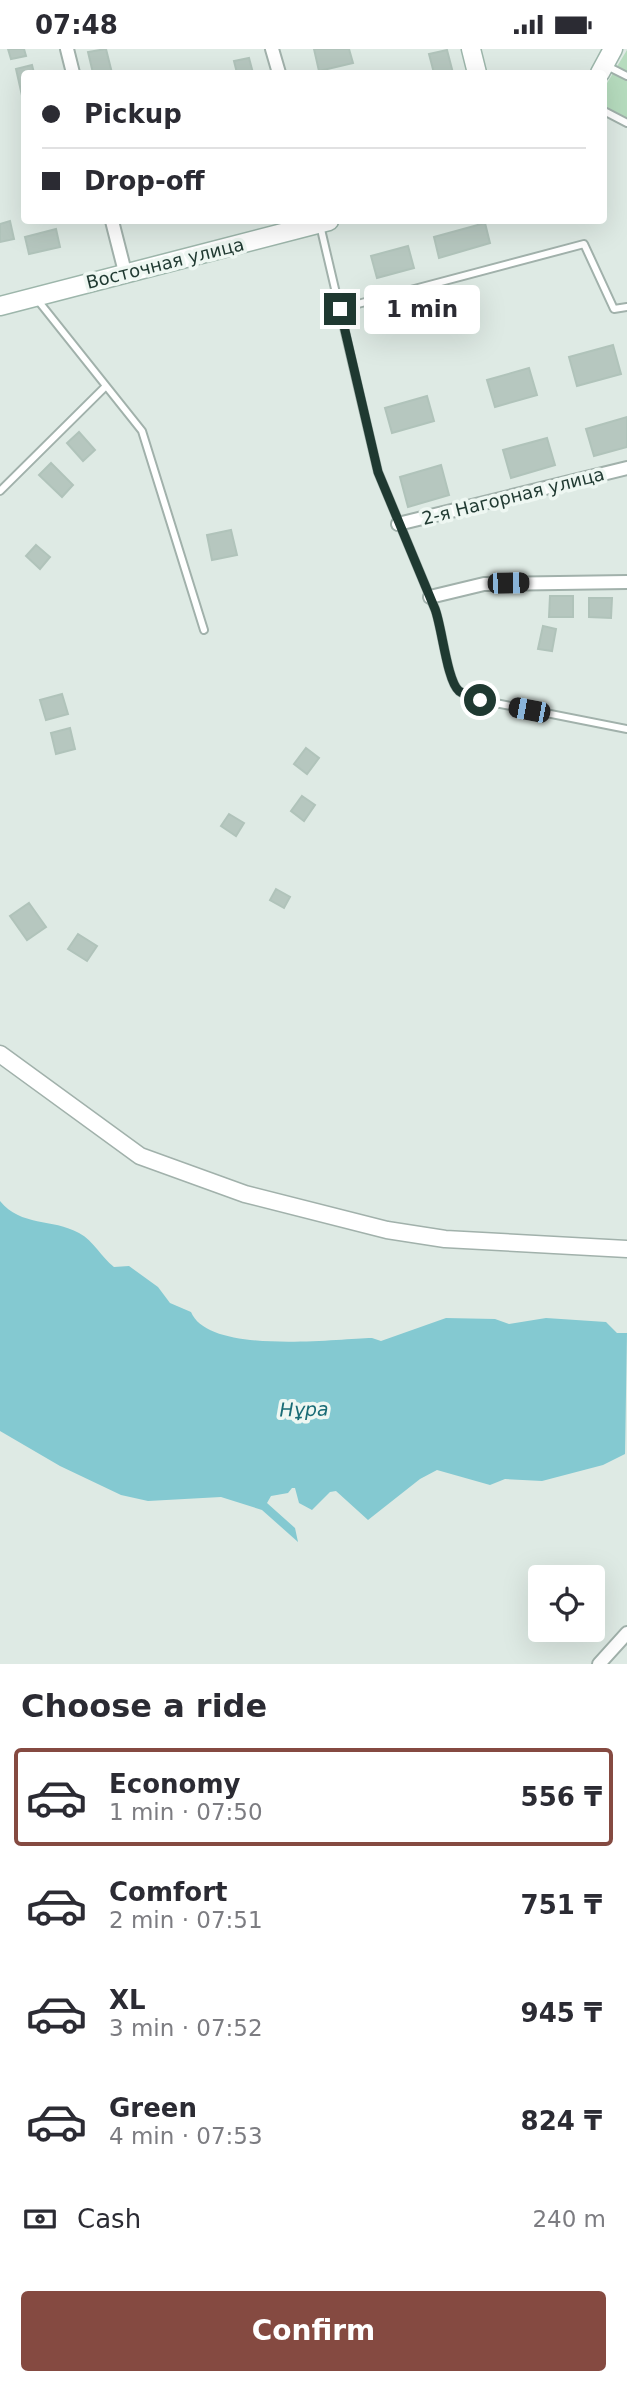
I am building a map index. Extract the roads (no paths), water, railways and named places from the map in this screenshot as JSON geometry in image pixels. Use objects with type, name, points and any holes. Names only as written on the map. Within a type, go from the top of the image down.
[{"type":"main road","points":[[471,49],[476,70]]},
{"type":"main road","name":"Восточная улица","points":[[0,306],[311,224]]},
{"type":"street","points":[[67,49],[72,70]]},
{"type":"street","points":[[272,49],[278,70]]},
{"type":"street","points":[[113,224],[125,272]]},
{"type":"street","name":"2-я Нагорная улица","points":[[398,524],[627,468]]},
{"type":"street","points":[[430,597],[484,584],[627,582]]},
{"type":"street","points":[[0,1054],[140,1156],[245,1194],[318,1215],[445,1239],[627,1249]]},
{"type":"street","points":[[599,1664],[627,1633]]},
{"type":"lane","points":[[606,62],[627,76]]},
{"type":"lane","points":[[607,113],[627,123]]},
{"type":"lane","points":[[324,224],[340,309],[378,472],[443,632],[453,684],[460,692],[480,700],[627,729]]},
{"type":"lane","points":[[340,309],[583,244],[614,309],[627,307]]},
{"type":"lane","points":[[34,296],[142,431],[204,630]]},
{"type":"lane","points":[[0,491],[106,386]]},
{"type":"water","name":"Нұра","points":[[0,1201],[17,1215],[79,1233],[114,1267],[129,1266],[158,1287],[170,1303],[191,1312],[202,1326],[221,1334],[246,1339],[302,1342],[372,1338],[381,1341],[446,1318],[495,1319],[509,1324],[546,1318],[606,1322],[617,1333],[627,1333],[625,1454],[603,1465],[542,1481],[505,1479],[490,1485],[437,1470],[420,1479],[368,1520],[336,1491],[330,1492],[312,1510],[299,1503],[295,1488],[292,1488],[288,1493],[271,1496],[267,1503],[295,1528],[298,1542],[262,1510],[221,1497],[148,1501],[121,1495],[60,1466],[0,1431]]}]
